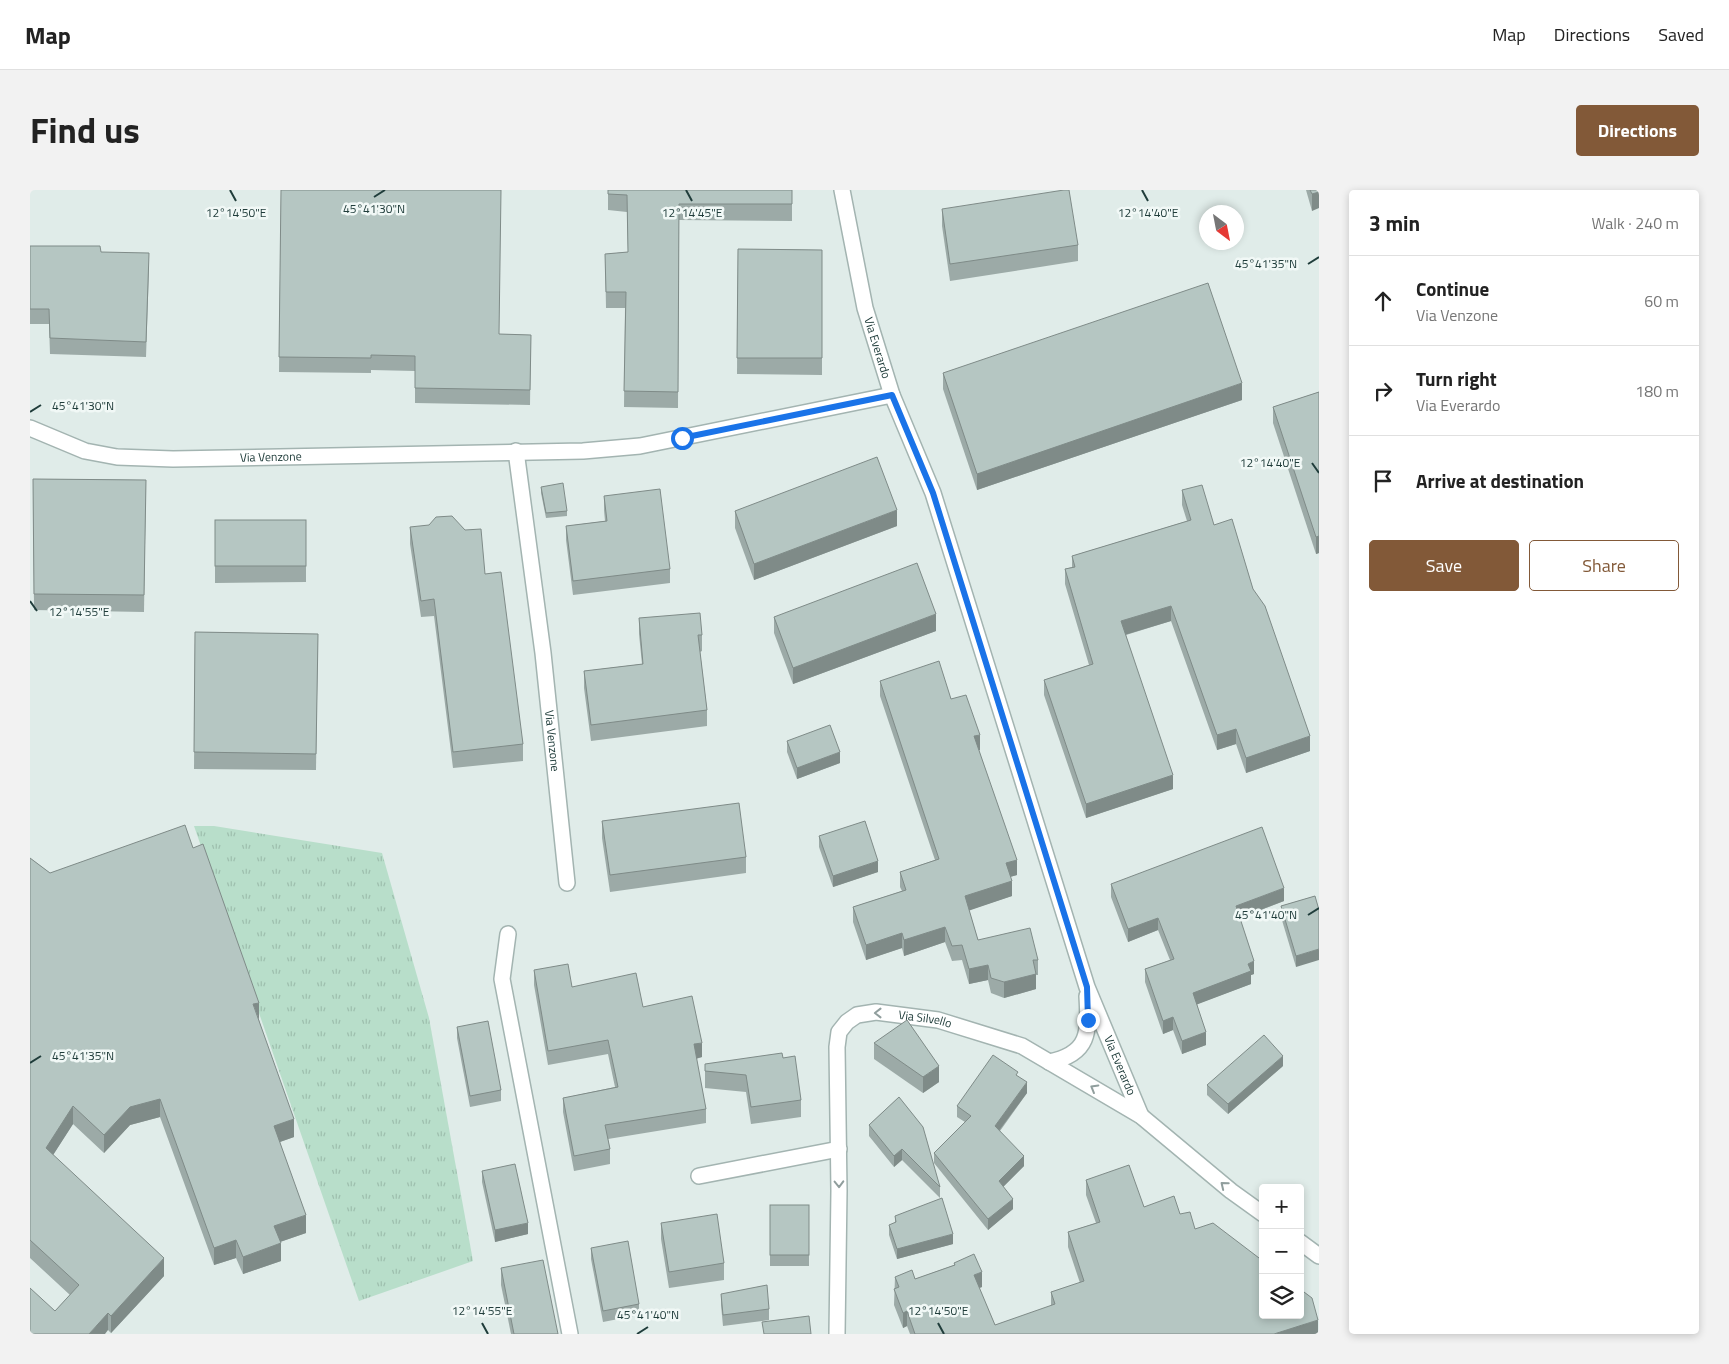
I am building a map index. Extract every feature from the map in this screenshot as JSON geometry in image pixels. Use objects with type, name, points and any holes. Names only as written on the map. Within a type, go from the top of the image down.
[{"type":"street","name":"Via Everardo","points":[[842,190],[865,308],[892,395],[933,493],[1087,987],[1141,1116]]},
{"type":"street","name":"Via Venzone","points":[[30,428],[85,451],[117,457],[183,459],[583,451],[640,446],[892,395]]},
{"type":"street","name":"Via Venzone","points":[[516,451],[543,653],[567,883]]},
{"type":"street","points":[[508,934],[502,979],[570,1334]]},
{"type":"street","name":"Via Everardo","points":[[1049,1062],[1071,1056],[1076,1053],[1083,1042],[1088,1020],[1087,987]]},
{"type":"street","name":"Via Silvello","points":[[836,1334],[837,1047],[839,1032],[847,1022],[857,1015],[876,1012],[938,1020],[1022,1046],[1141,1116],[1231,1191],[1259,1211]]},
{"type":"street","points":[[699,1176],[838,1149]]},
{"type":"street","points":[[1304,1245],[1319,1256]]},
{"type":"green space","points":[[194,826],[214,826],[382,853],[429,1018],[473,1261],[359,1301]]},
{"type":"building","points":[[281,190],[501,190],[499,334],[531,335],[530,390],[415,388],[415,356],[371,355],[371,358],[279,357]]},
{"type":"building","points":[[608,190],[792,190],[792,204],[679,204],[678,392],[624,391],[626,292],[606,292],[605,254],[628,252],[627,195],[608,194]]},
{"type":"building","points":[[1069,190],[1078,245],[950,264],[942,209]]},
{"type":"building","points":[[1310,190],[1319,190],[1319,192],[1312,194]]},
{"type":"building","points":[[30,246],[100,246],[101,252],[149,253],[146,342],[50,338],[49,309],[30,309]]},
{"type":"building","points":[[738,249],[822,250],[822,358],[737,358]]},
{"type":"building","points":[[1208,283],[1242,383],[977,474],[943,373]]},
{"type":"building","points":[[1319,392],[1319,536],[1316,537],[1273,407]]},
{"type":"building","points":[[877,457],[897,510],[754,564],[735,511]]},
{"type":"building","points":[[33,479],[146,480],[144,595],[34,594]]},
{"type":"building","points":[[563,483],[567,511],[546,513],[541,487]]},
{"type":"building","points":[[1202,485],[1214,525],[1232,519],[1253,589],[1265,606],[1310,736],[1246,758],[1236,729],[1217,735],[1171,606],[1121,621],[1173,775],[1086,804],[1044,680],[1093,664],[1065,569],[1075,567],[1072,556],[1191,520],[1182,490]]},
{"type":"building","points":[[660,489],[670,569],[573,581],[566,526],[607,521],[604,496]]},
{"type":"building","points":[[452,516],[465,530],[481,529],[485,574],[501,572],[523,744],[453,752],[434,599],[421,601],[410,527],[429,525],[436,517]]},
{"type":"building","points":[[215,520],[306,520],[306,566],[215,566]]},
{"type":"building","points":[[917,563],[936,614],[793,668],[774,617]]},
{"type":"building","points":[[700,613],[702,635],[698,635],[707,710],[591,725],[584,671],[643,664],[639,618]]},
{"type":"building","points":[[195,632],[318,634],[316,754],[194,752]]},
{"type":"building","points":[[939,661],[951,699],[966,695],[980,735],[974,736],[1017,860],[1006,863],[1012,881],[965,896],[978,940],[1030,928],[1038,960],[1033,960],[1036,974],[1004,982],[991,978],[988,965],[969,969],[962,945],[952,946],[945,927],[904,940],[902,933],[866,945],[853,907],[906,890],[900,872],[939,859],[880,681]]},
{"type":"building","points":[[830,725],[840,752],[797,768],[787,741]]},
{"type":"building","points":[[739,803],[746,857],[610,875],[602,821]]},
{"type":"building","points":[[865,821],[878,861],[833,876],[819,836]]},
{"type":"building","points":[[185,825],[193,848],[203,844],[259,1003],[253,1004],[294,1119],[274,1126],[306,1215],[274,1226],[281,1243],[243,1257],[236,1240],[214,1248],[160,1099],[130,1107],[104,1135],[73,1106],[46,1148],[164,1258],[111,1316],[108,1313],[89,1334],[30,1334],[30,1288],[55,1311],[79,1285],[30,1240],[30,858],[50,873]]},
{"type":"building","points":[[1262,827],[1284,888],[1236,906],[1254,961],[1248,964],[1251,971],[1193,993],[1206,1032],[1182,1041],[1173,1017],[1163,1021],[1145,969],[1174,959],[1158,918],[1128,929],[1111,884]]},
{"type":"building","points":[[1315,896],[1319,910],[1319,949],[1296,956],[1281,906]]},
{"type":"building","points":[[568,964],[572,987],[636,973],[643,1007],[692,996],[702,1043],[694,1044],[706,1109],[605,1125],[610,1149],[574,1156],[563,1098],[618,1087],[608,1040],[548,1051],[534,970]]},
{"type":"building","points":[[907,1020],[939,1066],[923,1077],[874,1043]]},
{"type":"building","points":[[488,1021],[501,1090],[470,1096],[457,1027]]},
{"type":"building","points":[[1264,1035],[1283,1056],[1228,1104],[1207,1085]]},
{"type":"building","points":[[782,1053],[783,1058],[795,1056],[801,1100],[751,1107],[746,1075],[705,1071],[705,1064]]},
{"type":"building","points":[[993,1055],[1018,1072],[1016,1075],[1027,1082],[995,1126],[1024,1156],[999,1181],[1013,1199],[988,1219],[934,1153],[971,1116],[957,1106]]},
{"type":"building","points":[[899,1097],[923,1127],[940,1187],[902,1149],[894,1156],[869,1125]]},
{"type":"building","points":[[515,1164],[528,1223],[495,1230],[482,1171]]},
{"type":"building","points":[[1129,1165],[1144,1207],[1174,1196],[1180,1214],[1190,1212],[1195,1229],[1213,1223],[1259,1258],[1259,1319],[1304,1319],[1304,1292],[1312,1298],[1318,1320],[1274,1334],[915,1334],[907,1311],[903,1313],[894,1289],[899,1287],[895,1277],[912,1270],[915,1279],[955,1265],[954,1263],[974,1254],[982,1272],[974,1275],[995,1325],[1055,1304],[1051,1292],[1084,1281],[1068,1232],[1100,1222],[1086,1180]]},
{"type":"building","points":[[942,1198],[953,1234],[897,1249],[889,1225],[896,1222],[895,1216]]},
{"type":"building","points":[[770,1205],[809,1205],[809,1255],[770,1255]]},
{"type":"building","points":[[717,1214],[724,1263],[669,1272],[661,1223]]},
{"type":"building","points":[[628,1241],[639,1304],[603,1311],[591,1248]]},
{"type":"building","points":[[543,1260],[558,1334],[514,1334],[501,1268]]},
{"type":"building","points":[[767,1285],[769,1309],[723,1315],[721,1294]]},
{"type":"building","points":[[809,1316],[811,1334],[764,1334],[762,1322]]},
{"type":"route","points":[[682,438],[892,395],[933,493],[1050,876],[1087,987],[1088,1020]]}]
